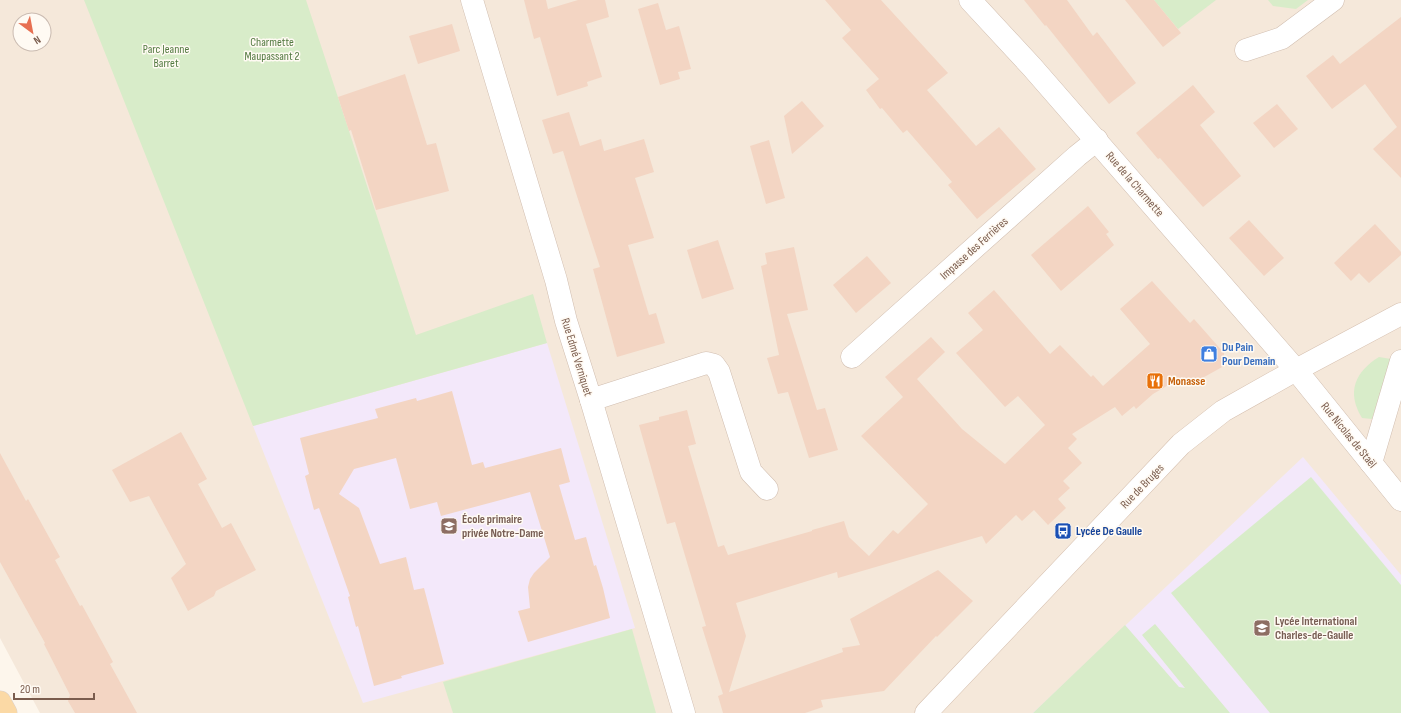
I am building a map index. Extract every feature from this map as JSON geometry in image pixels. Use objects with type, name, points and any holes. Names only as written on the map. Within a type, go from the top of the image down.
[{"type":"main road","points":[[0,702],[6,713]]},
{"type":"street","name":"Rue Edmé Verniquet","points":[[472,0],[556,280],[566,321],[684,713]]},
{"type":"street","name":"Rue de la Charmette","points":[[970,0],[1097,140],[1296,370]]},
{"type":"street","points":[[1246,50],[1282,38],[1333,0]]},
{"type":"street","name":"Impasse des Ferrières","points":[[852,357],[1077,156],[1097,140]]},
{"type":"street","name":"Rue de Bruges","points":[[926,713],[1181,444],[1223,411],[1401,314]]},
{"type":"street","points":[[1371,463],[1401,361]]},
{"type":"street","points":[[591,400],[706,364],[714,365],[719,372],[751,472],[767,489]]},
{"type":"street","name":"Rue Nicolas de Staël","points":[[1296,370],[1401,500]]},
{"type":"shaded area","points":[[0,0],[1401,0],[1401,713],[40,713],[0,638]]},
{"type":"shaded area","points":[[547,343],[635,628],[363,703],[253,426]]},
{"type":"shaded area","name":"Lycée International Charles-de-Gaulle","points":[[1303,457],[1401,575],[1401,713],[1033,713]]},
{"type":"green space","name":"Parc Jeanne Barret","points":[[84,0],[306,0],[416,335],[533,294],[547,343],[253,426]]},
{"type":"green space","points":[[1154,0],[1216,0],[1178,29]]},
{"type":"green space","points":[[1268,0],[1308,0],[1296,9],[1273,6]]},
{"type":"green space","points":[[1379,357],[1391,359],[1372,419],[1362,418],[1357,409],[1355,400],[1354,391],[1356,383],[1364,369]]},
{"type":"green space","name":"Lycée International Charles-de-Gaulle","points":[[1311,477],[1401,585],[1401,713],[1270,713],[1171,593]]},
{"type":"green space","points":[[1155,624],[1230,713],[1033,713],[1125,625],[1179,687],[1185,688],[1142,635]]},
{"type":"green space","points":[[632,629],[656,713],[453,713],[443,682]]},
{"type":"building","points":[[524,0],[546,0],[548,9],[578,0],[605,0],[609,17],[586,24],[602,77],[587,82],[588,86],[557,96],[540,37],[534,39]]},
{"type":"building","points":[[825,0],[881,0],[948,73],[927,90],[976,146],[999,127],[1036,169],[977,219],[948,185],[952,182],[907,130],[903,133],[882,108],[880,109],[866,90],[879,79],[842,38],[851,30]]},
{"type":"building","points":[[1024,0],[1067,0],[1093,36],[1097,32],[1136,83],[1109,104],[1046,25],[1045,26]]},
{"type":"building","points":[[1125,0],[1154,0],[1181,33],[1163,47]]},
{"type":"building","points":[[658,3],[666,30],[679,26],[691,69],[678,72],[680,79],[660,85],[638,9]]},
{"type":"building","points":[[1401,17],[1401,178],[1373,149],[1397,127],[1365,84],[1332,109],[1306,76],[1333,55],[1340,64]]},
{"type":"building","points":[[452,24],[460,51],[418,64],[409,36]]},
{"type":"building","points":[[405,74],[427,145],[436,143],[449,191],[376,210],[351,130],[349,131],[338,97]]},
{"type":"building","points":[[1193,85],[1215,112],[1200,125],[1241,176],[1203,207],[1136,133]]},
{"type":"building","points":[[802,101],[824,126],[792,154],[784,116]]},
{"type":"building","points":[[1277,104],[1298,129],[1274,148],[1253,123]]},
{"type":"building","points":[[569,112],[580,146],[601,139],[604,151],[644,139],[654,172],[635,178],[654,238],[628,245],[649,315],[656,313],[665,343],[617,357],[593,269],[600,267],[563,151],[553,154],[542,120]]},
{"type":"building","points":[[769,140],[785,198],[766,204],[750,146]]},
{"type":"building","points":[[1088,206],[1109,232],[1106,234],[1114,245],[1061,291],[1031,255]]},
{"type":"building","points":[[1249,220],[1284,258],[1264,276],[1229,238]]},
{"type":"building","points":[[1375,224],[1401,252],[1401,255],[1369,283],[1359,273],[1351,281],[1334,263]]},
{"type":"building","points":[[718,240],[734,289],[702,299],[687,250]]},
{"type":"building","points":[[794,247],[808,310],[787,314],[817,410],[825,408],[838,450],[809,458],[788,392],[778,394],[767,358],[779,355],[761,266],[767,264],[765,253]]},
{"type":"building","points":[[867,256],[891,283],[856,313],[833,285]]},
{"type":"building","points":[[1152,281],[1190,323],[1194,319],[1224,353],[1224,366],[1188,386],[1182,377],[1153,394],[1136,409],[1134,406],[1122,416],[1115,407],[1072,434],[1077,439],[1068,448],[1082,463],[1063,481],[1070,488],[1058,499],[1066,508],[1048,525],[1034,510],[1022,521],[1016,515],[986,544],[982,536],[838,578],[837,572],[736,603],[746,636],[729,692],[843,652],[842,648],[860,645],[850,619],[938,570],[973,601],[937,637],[936,636],[884,691],[821,700],[823,707],[805,713],[723,713],[718,696],[723,694],[702,627],[706,626],[675,522],[667,524],[639,425],[659,420],[659,417],[687,410],[696,444],[688,446],[718,547],[724,545],[728,555],[844,521],[849,537],[869,556],[893,530],[898,534],[928,504],[861,436],[903,397],[885,377],[931,337],[945,352],[917,379],[962,429],[1005,464],[1045,425],[1018,396],[1005,407],[956,353],[983,330],[968,313],[994,290],[1050,354],[1060,345],[1091,377],[1093,375],[1103,386],[1150,344],[1120,309]]},
{"type":"building","points":[[452,391],[472,465],[483,462],[485,468],[561,448],[570,482],[559,485],[575,540],[586,537],[594,566],[596,565],[603,588],[610,618],[528,642],[518,611],[530,608],[528,587],[530,579],[550,557],[530,492],[441,516],[437,502],[410,509],[396,458],[354,469],[339,494],[359,508],[380,564],[406,557],[414,590],[424,588],[444,664],[401,676],[402,678],[374,686],[358,626],[356,627],[348,597],[350,596],[319,508],[314,510],[305,476],[309,474],[300,438],[378,418],[375,409],[416,398],[417,401]]},
{"type":"building","points":[[181,432],[207,479],[198,484],[222,528],[231,523],[256,570],[216,591],[214,596],[188,611],[171,578],[186,564],[149,496],[130,502],[112,470]]},
{"type":"building","points":[[0,453],[26,501],[28,499],[60,557],[55,560],[80,606],[82,605],[113,662],[110,664],[137,713],[75,713],[68,701],[70,695],[44,644],[45,643],[0,562]]},
{"type":"place","name":"Du Pain Pour Demain","points":[[1209,354]]},
{"type":"place","name":"Monasse","points":[[1155,381]]},
{"type":"place","name":"École primaire privée Notre-Dame","points":[[449,526]]},
{"type":"place","name":"Lycée De Gaulle","points":[[1063,531]]},
{"type":"place","name":"Lycée International Charles-de-Gaulle","points":[[1262,628]]},
{"type":"park label","name":"Charmette Maupassant 2","points":[[272,49]]}]
